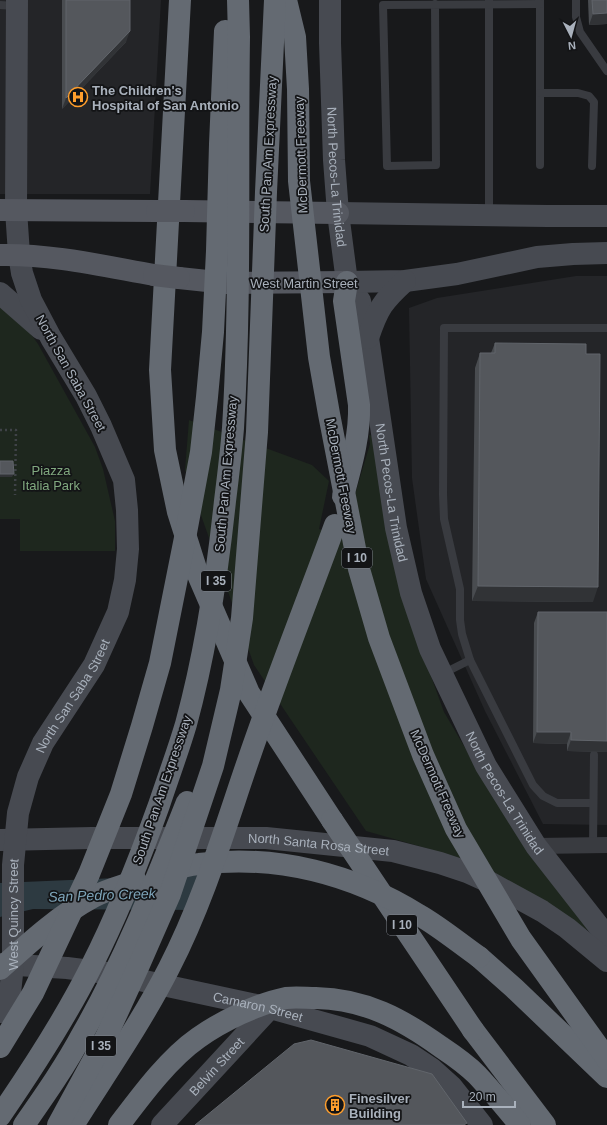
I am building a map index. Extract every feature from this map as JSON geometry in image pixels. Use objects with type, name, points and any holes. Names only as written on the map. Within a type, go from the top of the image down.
[{"type":"highway","name":"I 10","points":[[180,0],[160,370],[165,450],[178,512],[198,574],[249,693],[472,1030],[545,1125]]},
{"type":"highway","name":"South Pan Am Expressway","points":[[0,1047],[33,993],[89,874],[121,794],[160,662],[196,476],[207,397],[213,332],[226,0]]},
{"type":"highway","name":"South Pan Am Expressway","points":[[0,1116],[29,1074],[61,1022],[92,965],[108,930],[143,848],[174,761],[186,724],[200,666],[211,612],[219,555],[232,430],[238,284],[238,0]]},
{"type":"highway","name":"South Pan Am Expressway","points":[[58,1125],[106,1037],[170,894],[213,766],[230,690],[242,618],[257,432],[275,0]]},
{"type":"highway","name":"McDermott Freeway","points":[[286,0],[295,37],[298,90],[299,181],[319,357],[328,414],[359,569],[379,638],[423,755],[456,829],[521,940],[607,1058]]},
{"type":"highway","points":[[73,1125],[169,969],[186,932],[212,870],[248,760],[335,526],[354,455],[359,421],[359,405],[344,301],[346,282]]},
{"type":"highway","name":"South Pan Am Expressway","points":[[24,1125],[83,1034],[110,983],[178,825],[192,789],[223,675],[245,572]]},
{"type":"highway","points":[[7,961],[62,916],[94,897],[165,871],[198,864],[225,861],[265,861],[293,866],[324,872],[358,884],[393,900],[420,915],[479,957],[514,988],[607,1077]]},
{"type":"highway","points":[[119,1125],[154,1080],[198,1038],[242,1014],[287,998],[335,998],[354,1002],[392,1016],[416,1028],[463,1062],[476,1074],[520,1125]]},
{"type":"main road","name":"North Pecos-La Trinidad","points":[[330,0],[334,160],[338,213],[346,282],[360,301],[368,338],[396,528],[411,593],[430,649],[486,766],[536,846],[607,937]]},
{"type":"main road","name":"North San Saba Street","points":[[8,840],[18,813],[28,777],[43,743],[94,665],[118,612],[125,580],[128,549],[127,510],[124,480],[102,426],[51,338],[31,300],[22,273],[10,254],[8,210],[11,4]]},
{"type":"main road","points":[[8,210],[607,216]]},
{"type":"main road","name":"West Martin Street","points":[[10,254],[62,259],[154,275],[226,283],[405,281],[457,274],[537,257],[607,253]]},
{"type":"main road","points":[[368,338],[380,307],[405,281]]},
{"type":"main road","points":[[0,293],[51,338]]},
{"type":"main road","name":"North Santa Rosa Street","points":[[8,840],[92,838],[266,838],[393,851],[467,872],[489,882],[542,911],[567,928],[607,961]]},
{"type":"main road","name":"West Quincy Street","points":[[0,1012],[10,993],[7,961],[13,865],[8,840]]},
{"type":"main road","name":"Camaron Street","points":[[7,961],[107,973],[270,1008],[370,1036],[411,1055],[432,1070],[452,1087],[482,1125]]},
{"type":"main road","name":"Belvin Street","points":[[162,1125],[270,1008]]},
{"type":"street","points":[[536,846],[600,845]]},
{"type":"lane","points":[[576,0],[576,18],[580,32],[607,71]]},
{"type":"lane","points":[[489,2],[489,215]]},
{"type":"lane","points":[[435,4],[436,165],[387,166],[383,5],[489,2],[540,2],[540,165]]},
{"type":"lane","points":[[598,58],[607,58]]},
{"type":"lane","points":[[540,93],[578,93],[589,96],[594,102],[592,166]]},
{"type":"lane","points":[[593,803],[557,803],[543,796],[533,785],[470,660],[462,634],[460,620],[460,590],[444,519],[444,328],[607,328]]},
{"type":"lane","points":[[442,674],[470,660]]},
{"type":"lane","points":[[594,755],[593,803],[600,845]]},
{"type":"path","points":[[0,430],[16,430],[15,496]]},
{"type":"shaded area","name":"The Children's Hospital of San Antonio","points":[[0,0],[161,0],[150,194],[0,194]]},
{"type":"shaded area","points":[[576,276],[607,276],[607,825],[543,824],[485,711],[426,579],[412,478],[409,308],[437,298]]},
{"type":"green space","name":"Piazza Italia Park","points":[[0,302],[25,326],[38,344],[95,447],[103,469],[115,521],[115,551],[20,551],[20,519],[0,519]]},
{"type":"green space","points":[[189,420],[312,465],[329,481],[319,529],[342,538],[370,444],[369,435],[378,437],[403,599],[444,712],[514,831],[597,936],[520,888],[429,849],[366,831],[254,665],[185,470]]},
{"type":"water","name":"San Pedro Creek","points":[[209,874],[196,910],[33,909],[0,917],[0,883]]},
{"type":"building","points":[[66,0],[130,0],[130,31],[66,98]]},
{"type":"building","points":[[592,0],[607,0],[607,13],[593,14]]},
{"type":"building","points":[[495,343],[586,344],[586,354],[600,354],[598,587],[478,586],[480,353],[495,353]]},
{"type":"building","points":[[0,461],[13,461],[14,474],[0,474]]},
{"type":"building","points":[[538,612],[607,612],[607,741],[571,740],[571,732],[537,732]]},
{"type":"building","name":"Finesilver Building","points":[[311,1040],[432,1074],[467,1123],[464,1125],[195,1125],[294,1044]]},
{"type":"place","name":"The Children's Hospital of San Antonio","points":[[78,97]]},
{"type":"place","name":"Finesilver Building","points":[[335,1105]]}]
